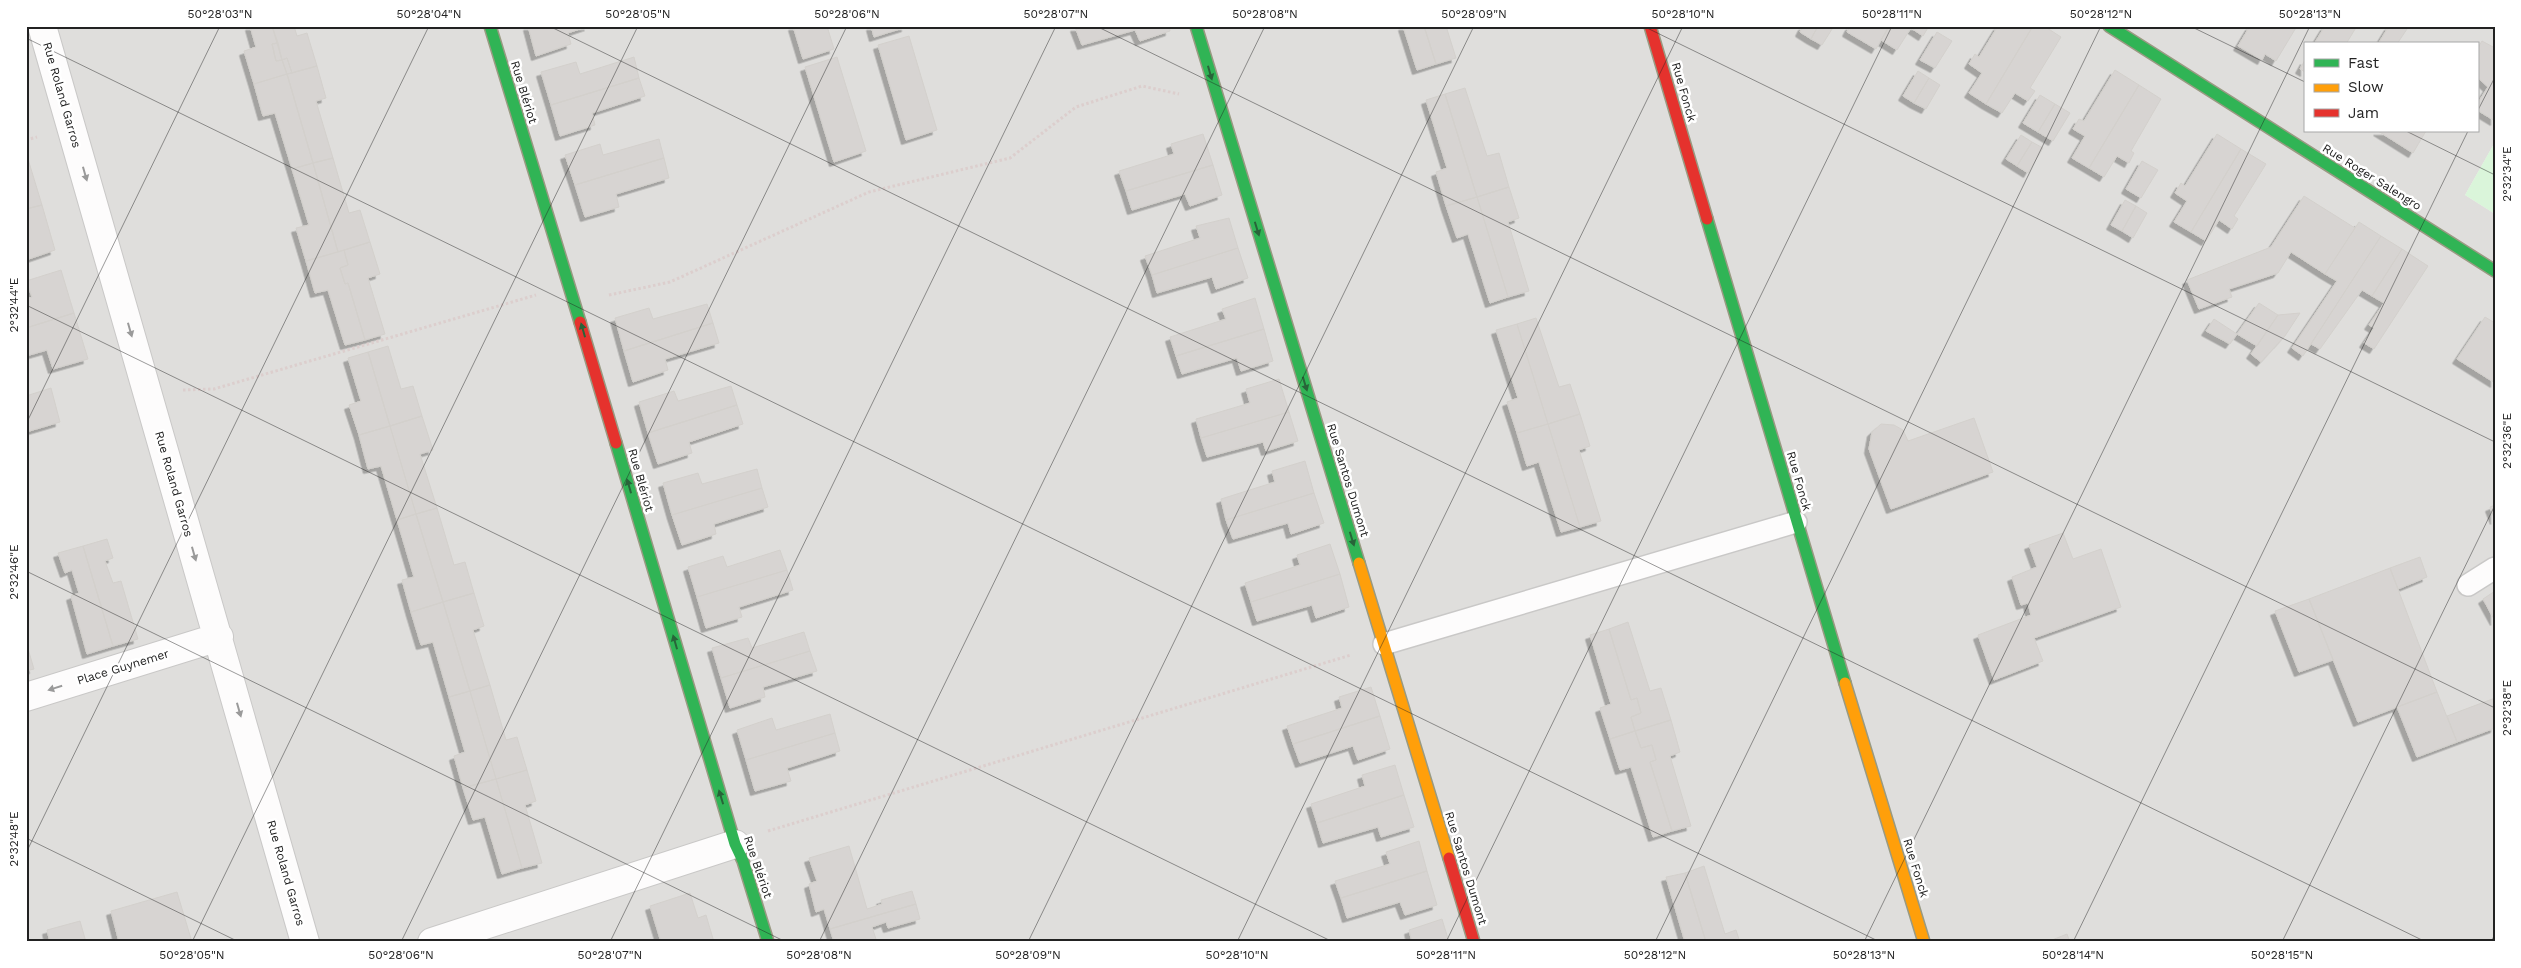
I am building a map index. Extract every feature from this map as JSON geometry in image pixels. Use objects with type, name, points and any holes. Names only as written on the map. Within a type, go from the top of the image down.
[{"type":"street","name":"Rue Roland Garros","points":[[42,26],[306,942]]},
{"type":"street","name":"Rue Blériot","points":[[490,26],[570,286],[735,844],[743,861],[768,942]]},
{"type":"street","name":"Rue Santos Dumont","points":[[1196,26],[1474,942]]},
{"type":"street","name":"Rue Fonck","points":[[1650,26],[1796,522],[1924,942]]},
{"type":"street","name":"Rue Roger Salengro","points":[[2109,26],[2495,271]]},
{"type":"street","name":"Place Guynemer","points":[[26,697],[219,637]]},
{"type":"street","points":[[432,942],[735,844]]},
{"type":"lane","points":[[1384,644],[1796,522]]},
{"type":"lane","points":[[2468,585],[2495,568]]},
{"type":"path","points":[[574,303],[670,282],[870,192],[1010,158],[1076,107],[1142,86],[1219,103]]},
{"type":"path","points":[[148,392],[214,389],[570,286]]},
{"type":"path","points":[[735,844],[772,830],[1384,644]]},
{"type":"shaded area","points":[[26,26],[2495,26],[2495,142],[2465,195],[2495,214],[2495,942],[26,942]]},
{"type":"green space","points":[[2495,142],[2495,214],[2465,195]]},
{"type":"building","points":[[250,26],[272,26],[278,43],[272,44],[276,61],[282,60],[287,74],[254,84],[244,51],[256,47]]},
{"type":"building","points":[[272,26],[294,26],[297,36],[307,33],[317,66],[292,73],[287,58],[282,60]]},
{"type":"building","points":[[528,26],[589,26],[568,33],[571,44],[536,56]]},
{"type":"building","points":[[793,26],[827,26],[834,49],[803,59]]},
{"type":"building","points":[[871,26],[906,26],[906,27],[874,37]]},
{"type":"building","points":[[1169,26],[1170,31],[1140,41],[1135,30],[1082,45],[1075,27]]},
{"type":"building","points":[[1403,26],[1424,26],[1436,64],[1417,70]]},
{"type":"building","points":[[1424,26],[1446,26],[1456,58],[1436,64]]},
{"type":"building","points":[[1803,26],[1818,26],[1811,39],[1800,32]]},
{"type":"building","points":[[1818,26],[1834,26],[1822,45],[1811,39]]},
{"type":"building","points":[[1850,26],[1889,26],[1876,49],[1847,32]]},
{"type":"building","points":[[1890,26],[1929,26],[1923,36],[1911,28],[1897,50],[1881,40]]},
{"type":"building","points":[[1998,26],[2033,26],[1986,104],[1969,93],[1982,73],[1969,64],[1975,54],[1979,57]]},
{"type":"building","points":[[2033,26],[2044,26],[2061,37],[2030,88],[2035,91],[2028,101],[2015,93],[2002,113],[1986,104]]},
{"type":"building","points":[[2250,26],[2297,26],[2276,61],[2265,54],[2262,60],[2238,46]]},
{"type":"building","points":[[2325,26],[2357,26],[2347,42],[2315,42]]},
{"type":"building","points":[[2389,26],[2409,26],[2398,42],[2379,42]]},
{"type":"building","points":[[1937,32],[1952,41],[1935,68],[1920,60]]},
{"type":"building","points":[[909,36],[937,130],[906,140],[878,45]]},
{"type":"building","points":[[2482,41],[2495,48],[2495,121],[2478,111],[2478,102],[2488,87],[2478,78],[2478,47]]},
{"type":"building","points":[[278,43],[282,60],[276,61],[272,44]]},
{"type":"building","points":[[634,57],[639,78],[551,105],[541,72],[576,62],[580,74]]},
{"type":"building","points":[[837,57],[866,151],[834,162],[805,67]]},
{"type":"building","points":[[287,58],[292,73],[287,74],[282,60]]},
{"type":"building","points":[[2304,62],[2304,71],[2300,69]]},
{"type":"building","points":[[317,66],[326,98],[316,101],[333,158],[313,163],[287,74]]},
{"type":"building","points":[[2115,70],[2139,85],[2089,168],[2072,158],[2085,136],[2073,129],[2079,119],[2084,121]]},
{"type":"building","points":[[1918,71],[1929,78],[1914,103],[1903,96]]},
{"type":"building","points":[[287,74],[313,163],[292,169],[275,113],[263,116],[254,84]]},
{"type":"building","points":[[639,78],[645,96],[592,113],[595,125],[560,136],[551,105]]},
{"type":"building","points":[[1929,78],[1940,85],[1926,109],[1914,103]]},
{"type":"building","points":[[2139,85],[2161,99],[2131,151],[2134,153],[2129,163],[2117,156],[2104,177],[2089,168]]},
{"type":"building","points":[[1465,88],[1487,156],[1499,153],[1509,187],[1477,197],[1445,94]]},
{"type":"building","points":[[1445,94],[1477,197],[1446,206],[1436,172],[1447,168],[1426,100]]},
{"type":"building","points":[[2040,95],[2055,104],[2038,132],[2023,123]]},
{"type":"building","points":[[2055,104],[2070,113],[2053,141],[2038,132]]},
{"type":"building","points":[[2380,132],[2425,132],[2413,153]]},
{"type":"building","points":[[1203,134],[1213,165],[1126,191],[1119,171],[1174,154],[1171,144]]},
{"type":"building","points":[[2217,134],[2241,149],[2191,232],[2174,222],[2187,201],[2175,193],[2181,183],[2185,186]]},
{"type":"building","points":[[2021,135],[2032,142],[2017,166],[2006,159]]},
{"type":"building","points":[[659,139],[664,158],[575,185],[565,155],[600,144],[603,155]]},
{"type":"building","points":[[2032,142],[2043,148],[2028,173],[2017,166]]},
{"type":"building","points":[[2241,149],[2266,164],[2234,216],[2238,219],[2232,229],[2219,220],[2206,241],[2191,232]]},
{"type":"building","points":[[333,158],[349,213],[360,210],[370,242],[338,252],[313,163]]},
{"type":"building","points":[[664,158],[669,178],[616,194],[619,207],[585,217],[575,185]]},
{"type":"building","points":[[28,159],[42,205],[26,209],[26,160]]},
{"type":"building","points":[[2142,161],[2158,170],[2141,198],[2126,189]]},
{"type":"building","points":[[313,163],[338,252],[306,261],[296,228],[309,225],[292,169]]},
{"type":"building","points":[[1213,165],[1222,195],[1190,206],[1185,194],[1132,210],[1126,191]]},
{"type":"building","points":[[1509,187],[1519,218],[1508,222],[1529,291],[1508,297],[1477,197]]},
{"type":"building","points":[[2304,196],[2355,228],[2325,274],[2291,252],[2278,273],[2229,289],[2232,297],[2199,309],[2187,280],[2271,247]]},
{"type":"building","points":[[1477,197],[1508,297],[1490,303],[1468,234],[1457,238],[1446,206]]},
{"type":"building","points":[[2125,200],[2136,206],[2122,231],[2111,225]]},
{"type":"building","points":[[42,205],[55,250],[26,260],[26,209]]},
{"type":"building","points":[[2136,206],[2147,213],[2133,238],[2122,231]]},
{"type":"building","points":[[1229,218],[1238,248],[1152,275],[1145,256],[1200,238],[1196,226]]},
{"type":"building","points":[[2359,222],[2381,236],[2303,356],[2292,348],[2337,281],[2325,274]]},
{"type":"building","points":[[2381,236],[2402,249],[2372,296],[2362,290],[2320,349],[2311,344]]},
{"type":"building","points":[[370,242],[380,274],[368,278],[385,334],[365,340],[348,283],[345,284],[340,268],[348,265],[344,250]]},
{"type":"building","points":[[1238,248],[1248,278],[1216,289],[1212,277],[1157,293],[1152,275]]},
{"type":"building","points":[[2402,249],[2428,266],[2374,349],[2364,343],[2374,328],[2369,325],[2384,303],[2372,296]]},
{"type":"building","points":[[344,250],[348,265],[340,268],[345,284],[348,283],[365,340],[345,345],[328,290],[315,293],[306,261]]},
{"type":"building","points":[[61,270],[74,313],[26,328],[26,299],[32,297],[26,281]]},
{"type":"building","points":[[1255,298],[1264,329],[1176,356],[1170,337],[1226,319],[1222,309]]},
{"type":"building","points":[[2259,303],[2278,315],[2257,346],[2237,334]]},
{"type":"building","points":[[707,304],[713,323],[624,351],[615,318],[649,308],[653,319]]},
{"type":"building","points":[[74,313],[88,359],[53,369],[47,350],[26,356],[26,328]]},
{"type":"building","points":[[2300,313],[2285,336],[2261,362],[2251,354],[2278,315]]},
{"type":"building","points":[[2485,317],[2495,323],[2495,383],[2457,359]]},
{"type":"building","points":[[1536,318],[1559,387],[1570,384],[1580,414],[1548,424],[1517,324]]},
{"type":"building","points":[[2214,319],[2237,334],[2230,344],[2206,331]]},
{"type":"building","points":[[713,323],[719,343],[665,359],[668,370],[633,382],[624,351]]},
{"type":"building","points":[[1517,324],[1548,424],[1517,433],[1507,402],[1518,398],[1496,330]]},
{"type":"building","points":[[1264,329],[1273,361],[1241,371],[1237,358],[1182,374],[1176,356]]},
{"type":"building","points":[[388,346],[401,389],[413,386],[422,416],[390,426],[368,352]]},
{"type":"building","points":[[368,352],[390,426],[359,435],[349,405],[361,401],[348,358]]},
{"type":"building","points":[[1279,379],[1289,412],[1201,438],[1196,419],[1250,403],[1246,389]]},
{"type":"building","points":[[731,386],[737,405],[648,433],[639,402],[674,391],[678,401]]},
{"type":"building","points":[[51,388],[60,422],[26,432],[26,396]]},
{"type":"building","points":[[737,405],[743,424],[689,442],[692,453],[658,464],[648,433]]},
{"type":"building","points":[[1289,412],[1298,441],[1266,451],[1263,442],[1207,457],[1201,438]]},
{"type":"building","points":[[1580,414],[1590,446],[1579,450],[1601,521],[1580,527],[1548,424]]},
{"type":"building","points":[[422,416],[433,450],[420,454],[437,508],[416,514],[390,426]]},
{"type":"building","points":[[1974,418],[1993,472],[1891,509],[1869,449],[1872,432],[1881,424],[1894,425],[1903,430],[1908,441]]},
{"type":"building","points":[[1548,424],[1580,527],[1561,532],[1539,462],[1527,466],[1517,433]]},
{"type":"building","points":[[390,426],[416,514],[397,520],[381,466],[368,469],[359,435]]},
{"type":"building","points":[[1305,461],[1314,493],[1226,520],[1221,499],[1275,482],[1272,471]]},
{"type":"building","points":[[757,469],[762,488],[672,515],[663,483],[698,473],[702,484]]},
{"type":"building","points":[[762,488],[768,507],[714,524],[716,534],[682,545],[672,515]]},
{"type":"building","points":[[1314,493],[1324,523],[1291,534],[1288,523],[1233,539],[1226,520]]},
{"type":"building","points":[[2495,505],[2495,520],[2490,507]]},
{"type":"building","points":[[437,508],[454,565],[465,562],[474,593],[443,602],[416,514]]},
{"type":"building","points":[[416,514],[443,602],[411,612],[402,580],[414,577],[397,520]]},
{"type":"building","points":[[2063,533],[2073,559],[2101,549],[2121,607],[2034,638],[2043,661],[1994,680],[1978,635],[2031,615],[2028,603],[2021,605],[2012,577],[2037,567],[2029,545]]},
{"type":"building","points":[[107,539],[113,558],[105,561],[113,583],[121,581],[138,639],[113,646],[83,546]]},
{"type":"building","points":[[1330,544],[1340,574],[1251,602],[1245,583],[1300,565],[1297,555]]},
{"type":"building","points":[[83,546],[113,646],[87,654],[71,596],[79,593],[72,570],[65,573],[58,553]]},
{"type":"building","points":[[780,550],[787,570],[697,597],[688,567],[723,556],[727,567]]},
{"type":"building","points":[[2420,557],[2427,577],[2398,589],[2390,568]]},
{"type":"building","points":[[2390,568],[2437,692],[2358,722],[2309,599]]},
{"type":"building","points":[[787,570],[793,590],[739,607],[742,617],[706,628],[697,597]]},
{"type":"building","points":[[1340,574],[1349,607],[1316,618],[1312,605],[1257,621],[1251,602]]},
{"type":"building","points":[[2495,591],[2495,621],[2483,599]]},
{"type":"building","points":[[474,593],[484,626],[473,630],[490,685],[470,691],[443,602]]},
{"type":"building","points":[[2309,599],[2333,660],[2299,672],[2275,611]]},
{"type":"building","points":[[443,602],[470,691],[449,697],[433,642],[421,645],[411,612]]},
{"type":"building","points":[[1628,622],[1650,691],[1661,688],[1671,720],[1635,731],[1631,717],[1641,713],[1637,698],[1631,700],[1609,629]]},
{"type":"building","points":[[1609,629],[1631,700],[1637,698],[1641,713],[1631,717],[1635,731],[1610,739],[1600,708],[1611,704],[1590,635]]},
{"type":"building","points":[[804,632],[810,651],[721,678],[712,648],[748,638],[752,648]]},
{"type":"building","points":[[26,642],[34,669],[26,671]]},
{"type":"building","points":[[810,651],[817,671],[763,687],[765,697],[730,708],[721,678]]},
{"type":"building","points":[[490,685],[506,740],[517,737],[527,770],[496,779],[470,691]]},
{"type":"building","points":[[1371,687],[1380,716],[1293,744],[1287,726],[1342,708],[1339,697]]},
{"type":"building","points":[[470,691],[496,779],[463,788],[454,756],[465,752],[449,697]]},
{"type":"building","points":[[2437,692],[2457,742],[2417,757],[2397,707]]},
{"type":"building","points":[[2495,698],[2495,728],[2457,742],[2447,716]]},
{"type":"building","points":[[830,714],[835,733],[746,760],[737,730],[772,718],[776,730]]},
{"type":"building","points":[[1380,716],[1390,749],[1358,760],[1353,746],[1300,763],[1293,744]]},
{"type":"building","points":[[1671,720],[1680,752],[1670,756],[1691,826],[1672,831],[1650,762],[1656,760],[1652,745],[1641,748],[1635,731]]},
{"type":"building","points":[[1635,731],[1641,748],[1652,745],[1656,760],[1650,762],[1672,831],[1653,837],[1631,767],[1620,770],[1610,739]]},
{"type":"building","points":[[835,733],[840,751],[787,768],[791,781],[755,791],[746,760]]},
{"type":"building","points":[[1395,765],[1404,795],[1317,823],[1311,804],[1365,786],[1362,775]]},
{"type":"building","points":[[527,770],[536,801],[525,805],[542,863],[522,868],[496,779]]},
{"type":"building","points":[[496,779],[522,868],[502,874],[485,817],[473,820],[463,788]]},
{"type":"building","points":[[1404,795],[1414,827],[1381,837],[1378,827],[1323,843],[1317,823]]},
{"type":"building","points":[[1419,841],[1427,871],[1341,898],[1335,881],[1390,864],[1386,852]]},
{"type":"building","points":[[849,846],[867,909],[882,904],[881,900],[912,891],[916,904],[830,929],[824,909],[816,912],[809,884],[817,881],[809,858]]},
{"type":"building","points":[[1704,866],[1725,934],[1736,930],[1740,942],[1706,942],[1685,873]]},
{"type":"building","points":[[1427,871],[1437,905],[1405,915],[1400,902],[1347,918],[1341,898]]},
{"type":"building","points":[[1685,873],[1706,942],[1685,942],[1666,877]]},
{"type":"building","points":[[177,892],[192,942],[119,942],[111,911]]},
{"type":"building","points":[[690,893],[698,918],[706,915],[714,942],[661,942],[650,906]]},
{"type":"building","points":[[916,904],[920,919],[888,928],[886,922],[872,927],[877,942],[834,942],[830,929]]},
{"type":"building","points":[[1442,919],[1449,942],[1412,942],[1409,930]]},
{"type":"building","points":[[80,921],[86,942],[50,942],[47,930]]},
{"type":"building","points":[[2067,934],[2070,942],[2047,942]]},
{"type":"traffic: fast","points":[[490,26],[580,322]]},
{"type":"traffic: fast","points":[[1196,26],[1359,563]]},
{"type":"traffic: fast","points":[[2109,26],[2495,271]]},
{"type":"traffic: fast","points":[[1707,219],[1845,683]]},
{"type":"traffic: fast","points":[[616,443],[735,844],[743,861],[768,942]]},
{"type":"traffic: slow","points":[[1359,563],[1449,858]]},
{"type":"traffic: slow","points":[[1845,683],[1924,942]]},
{"type":"traffic: jam","points":[[1650,26],[1707,219]]},
{"type":"traffic: jam","points":[[580,322],[616,443]]},
{"type":"traffic: jam","points":[[1449,858],[1474,942]]}]
